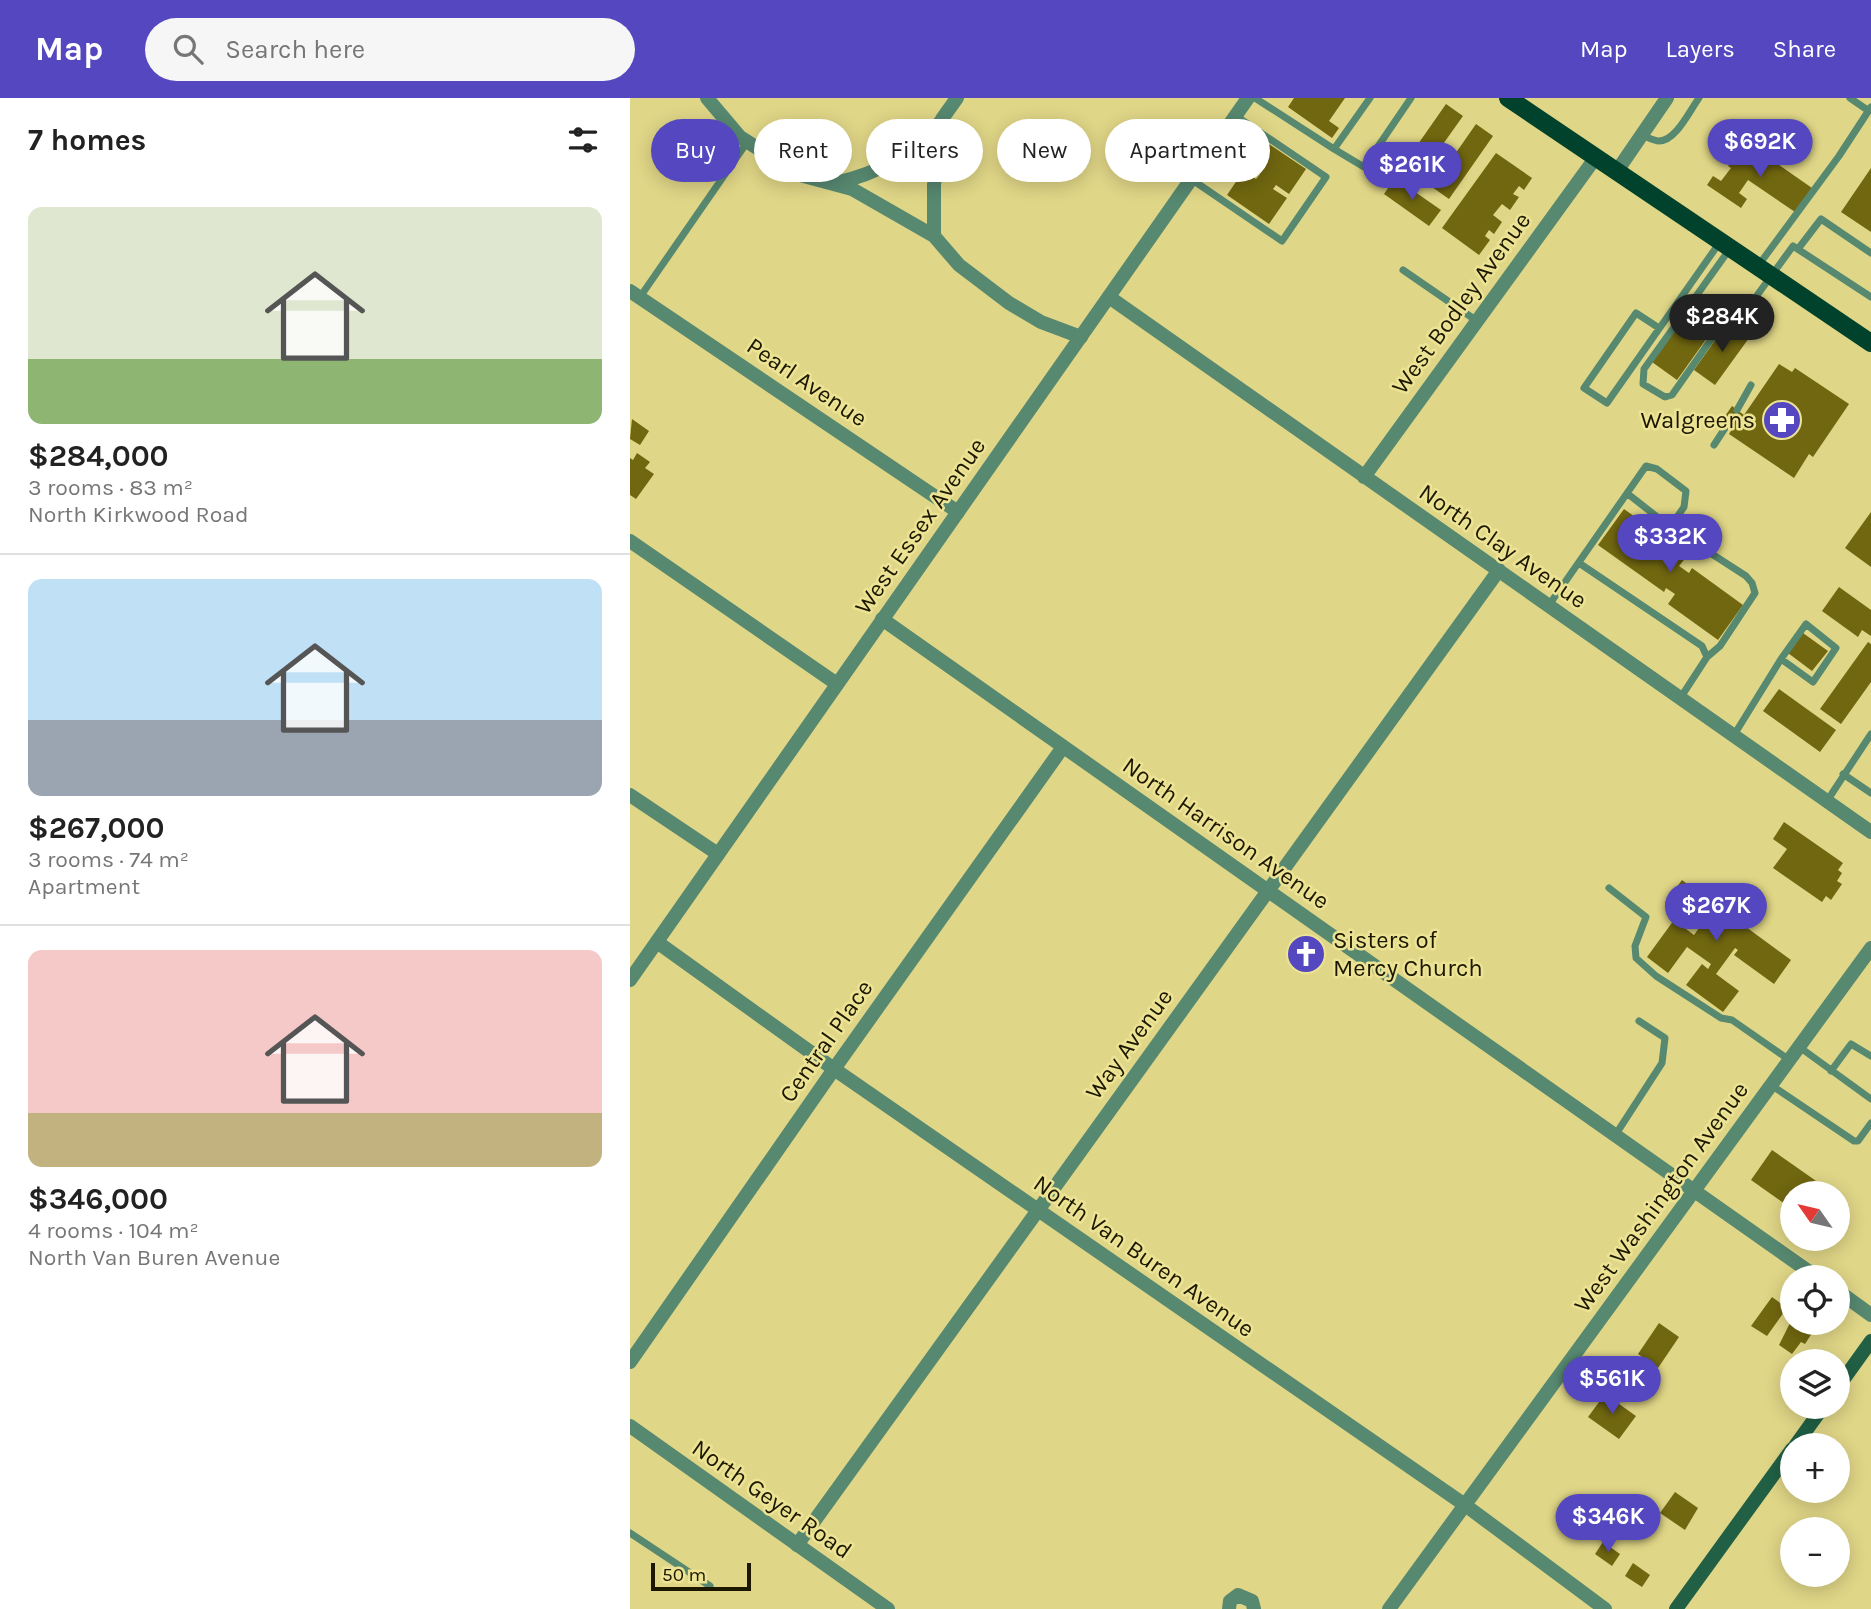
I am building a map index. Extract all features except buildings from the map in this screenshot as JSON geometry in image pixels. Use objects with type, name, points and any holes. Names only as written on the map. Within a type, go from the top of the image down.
[{"type":"main road","points":[[1508,98],[1871,343]]},
{"type":"main road","points":[[1850,1370],[1871,1341]]},
{"type":"main road","points":[[1676,1609],[1780,1466]]},
{"type":"street","points":[[707,98],[740,136],[800,175],[852,189],[934,236],[958,265],[1009,303],[1041,322],[1081,337]]},
{"type":"street","points":[[942,119],[957,98]]},
{"type":"street","name":"West Essex Avenue","points":[[1233,119],[1248,98]]},
{"type":"street","points":[[1616,171],[1666,98]]},
{"type":"street","name":"West Bodley Avenue","points":[[1364,477],[1595,157]]},
{"type":"street","points":[[830,184],[866,175]]},
{"type":"street","points":[[934,182],[934,236]]},
{"type":"street","name":"West Essex Avenue","points":[[630,980],[1189,182]]},
{"type":"street","name":"Pearl Avenue","points":[[635,294],[958,512]]},
{"type":"street","name":"North Clay Avenue","points":[[1109,297],[1871,832]]},
{"type":"street","points":[[630,541],[837,684]]},
{"type":"street","name":"Way Avenue","points":[[797,1545],[1499,570]]},
{"type":"street","name":"North Harrison Avenue","points":[[882,620],[1800,1265]]},
{"type":"street","name":"Central Place","points":[[630,1362],[1063,747]]},
{"type":"street","points":[[630,795],[718,855]]},
{"type":"street","name":"North Van Buren Avenue","points":[[657,942],[834,1069],[1465,1505],[1605,1609]]},
{"type":"street","name":"West Washington Avenue","points":[[1389,1609],[1871,948]]},
{"type":"street","points":[[1850,1300],[1871,1315]]},
{"type":"street","name":"North Geyer Road","points":[[630,1426],[888,1609]]},
{"type":"street","points":[[1229,1609],[1230,1601],[1238,1595],[1252,1601],[1254,1609]]},
{"type":"lane","points":[[1255,98],[1364,167],[1411,98]]},
{"type":"lane","points":[[1334,149],[1370,98]]},
{"type":"lane","points":[[1642,135],[1657,142],[1664,140],[1676,130],[1699,98]]},
{"type":"lane","points":[[1726,245],[1642,375],[1643,384],[1659,395],[1672,395],[1724,321],[1750,305],[1764,271],[1870,109],[1850,98]]},
{"type":"lane","points":[[1236,115],[1242,119]]},
{"type":"lane","points":[[1195,182],[1282,241],[1326,177],[1270,138]]},
{"type":"lane","points":[[635,294],[748,141]]},
{"type":"lane","points":[[1798,249],[1821,219],[1871,253]]},
{"type":"lane","points":[[1659,328],[1636,313],[1584,388],[1607,403],[1659,328],[1726,245]]},
{"type":"lane","points":[[1764,271],[1793,246],[1871,297]]},
{"type":"lane","points":[[1403,270],[1476,321]]},
{"type":"lane","points":[[1737,410],[1751,385]]},
{"type":"lane","points":[[1713,444],[1729,422]]},
{"type":"lane","points":[[1549,605],[1646,466],[1657,469],[1685,491],[1684,507],[1670,527]]},
{"type":"lane","points":[[1628,494],[1670,527],[1746,576],[1755,593],[1720,646],[1707,657],[1680,698]]},
{"type":"lane","points":[[1579,563],[1702,646],[1707,657]]},
{"type":"lane","points":[[1734,735],[1781,659],[1806,624],[1836,648],[1813,682],[1781,659]]},
{"type":"lane","points":[[1827,801],[1871,734]]},
{"type":"lane","points":[[1843,774],[1871,793]]},
{"type":"lane","points":[[1609,888],[1646,917],[1635,946],[1636,958],[1656,976],[1721,1018],[1732,1020],[1788,1059]]},
{"type":"lane","points":[[1616,1134],[1662,1063],[1665,1038],[1639,1021]]},
{"type":"lane","points":[[1831,1070],[1851,1044],[1871,1056]]},
{"type":"lane","points":[[1797,1046],[1871,1099]]},
{"type":"lane","points":[[1770,1085],[1854,1141],[1858,1141],[1871,1123]]},
{"type":"lane","points":[[630,1532],[710,1586]]},
{"type":"place","name":"Walgreens","points":[[1782,420]]},
{"type":"place","name":"Sisters of Mercy Church","points":[[1306,954]]}]
